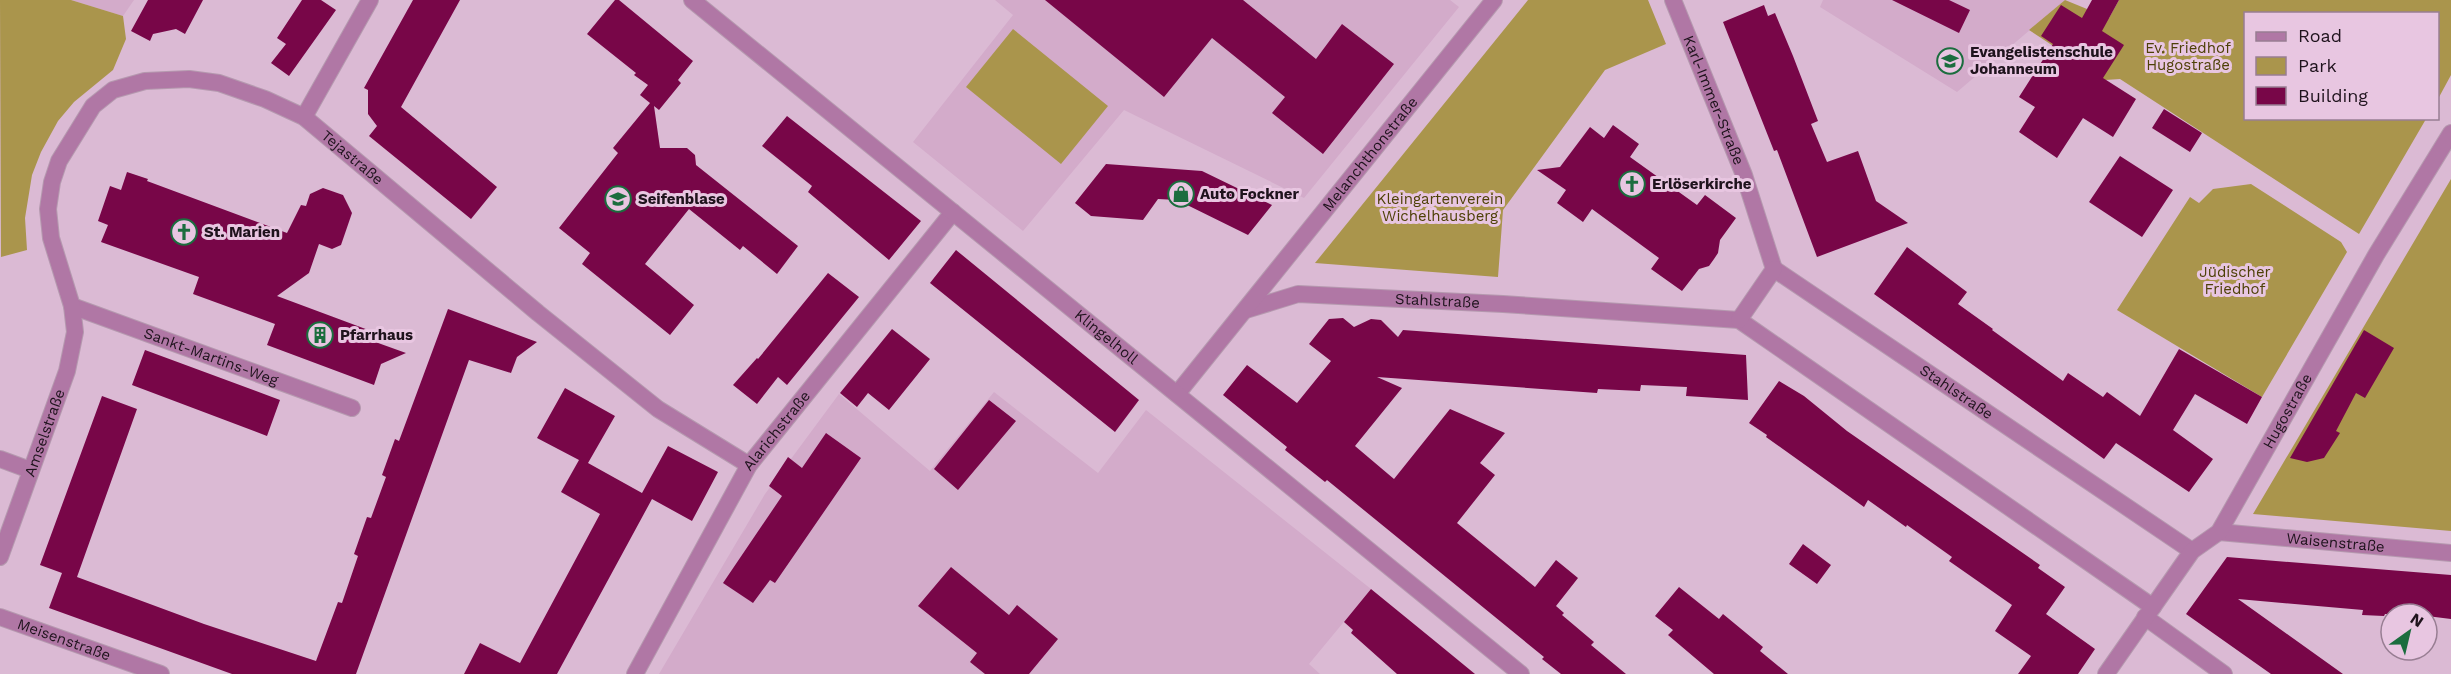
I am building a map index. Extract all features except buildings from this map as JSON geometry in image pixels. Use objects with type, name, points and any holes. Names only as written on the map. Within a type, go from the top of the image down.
[{"type":"street","points":[[304,117],[370,0]]},
{"type":"street","name":"Klingelholl","points":[[692,0],[1521,674]]},
{"type":"street","name":"Melanchthonstraße","points":[[1246,310],[1494,0]]},
{"type":"street","name":"Karl-Immer-Straße","points":[[1672,0],[1744,175],[1774,269]]},
{"type":"street","name":"Tejastraße","points":[[72,306],[51,238],[48,209],[52,182],[59,161],[93,106],[113,90],[145,81],[189,79],[229,86],[304,117],[538,313],[658,409],[749,465]]},
{"type":"street","name":"Hugostraße","points":[[2106,674],[2192,551],[2219,532],[2376,255],[2451,133]]},
{"type":"street","name":"Alarichstraße","points":[[635,674],[749,465],[953,212]]},
{"type":"street","points":[[1774,269],[1739,320],[2149,612],[2224,674]]},
{"type":"street","name":"Stahlstraße","points":[[1774,269],[2192,551]]},
{"type":"street","name":"Stahlstraße","points":[[1246,310],[1298,294],[1503,304],[1739,320]]},
{"type":"street","name":"Sankt-Martins-Weg","points":[[72,306],[352,408]]},
{"type":"street","name":"Amselstraße","points":[[0,557],[67,370],[75,332],[72,306]]},
{"type":"street","points":[[1177,394],[1246,310]]},
{"type":"street","points":[[0,459],[30,470]]},
{"type":"street","name":"Waisenstraße","points":[[2219,532],[2451,553]]},
{"type":"street","name":"Meisenstraße","points":[[0,617],[161,674]]},
{"type":"shaded area","points":[[71,0],[134,0],[123,16]]},
{"type":"shaded area","points":[[995,0],[1450,0],[1459,7],[1304,198],[1124,110],[1023,231],[913,142],[1013,15]]},
{"type":"shaded area","name":"Evangelistenschule Johanneum","points":[[1823,0],[2065,0],[1957,92],[1820,7]]},
{"type":"shaded area","points":[[994,392],[1098,473],[1146,410],[1371,589],[1309,664],[1320,674],[659,674],[765,494],[839,394],[930,471]]},
{"type":"green space","points":[[0,0],[71,0],[123,16],[126,39],[113,70],[74,102],[58,121],[41,152],[32,175],[25,218],[27,250],[1,257]]},
{"type":"green space","name":"Kleingartenverein Wichelhausberg","points":[[1528,0],[1648,0],[1666,44],[1605,70],[1503,210],[1498,277],[1315,263]]},
{"type":"green space","name":"Ev. Friedhof Hugostraße","points":[[2065,0],[2109,18],[2119,0],[2451,0],[2451,75],[2439,97],[2439,12],[2244,12],[2244,120],[2425,120],[2359,234],[2120,79],[2105,80],[2029,30]]},
{"type":"green space","points":[[1013,29],[1108,106],[1061,164],[966,87]]},
{"type":"green space","points":[[2451,179],[2451,531],[2253,514]]},
{"type":"green space","name":"Jüdischer Friedhof","points":[[2251,184],[2341,242],[2347,252],[2262,397],[2117,310],[2190,197],[2199,203],[2213,189]]},
{"type":"place","name":"Evangelistenschule Johanneum","points":[[1950,61]]},
{"type":"place","name":"Erlöserkirche","points":[[1632,184]]},
{"type":"place","name":"Auto Fockner","points":[[1181,194]]},
{"type":"place","name":"Seifenblase","points":[[618,199]]},
{"type":"place","name":"St. Marien","points":[[184,232]]},
{"type":"place","name":"Pfarrhaus","points":[[320,335]]}]
